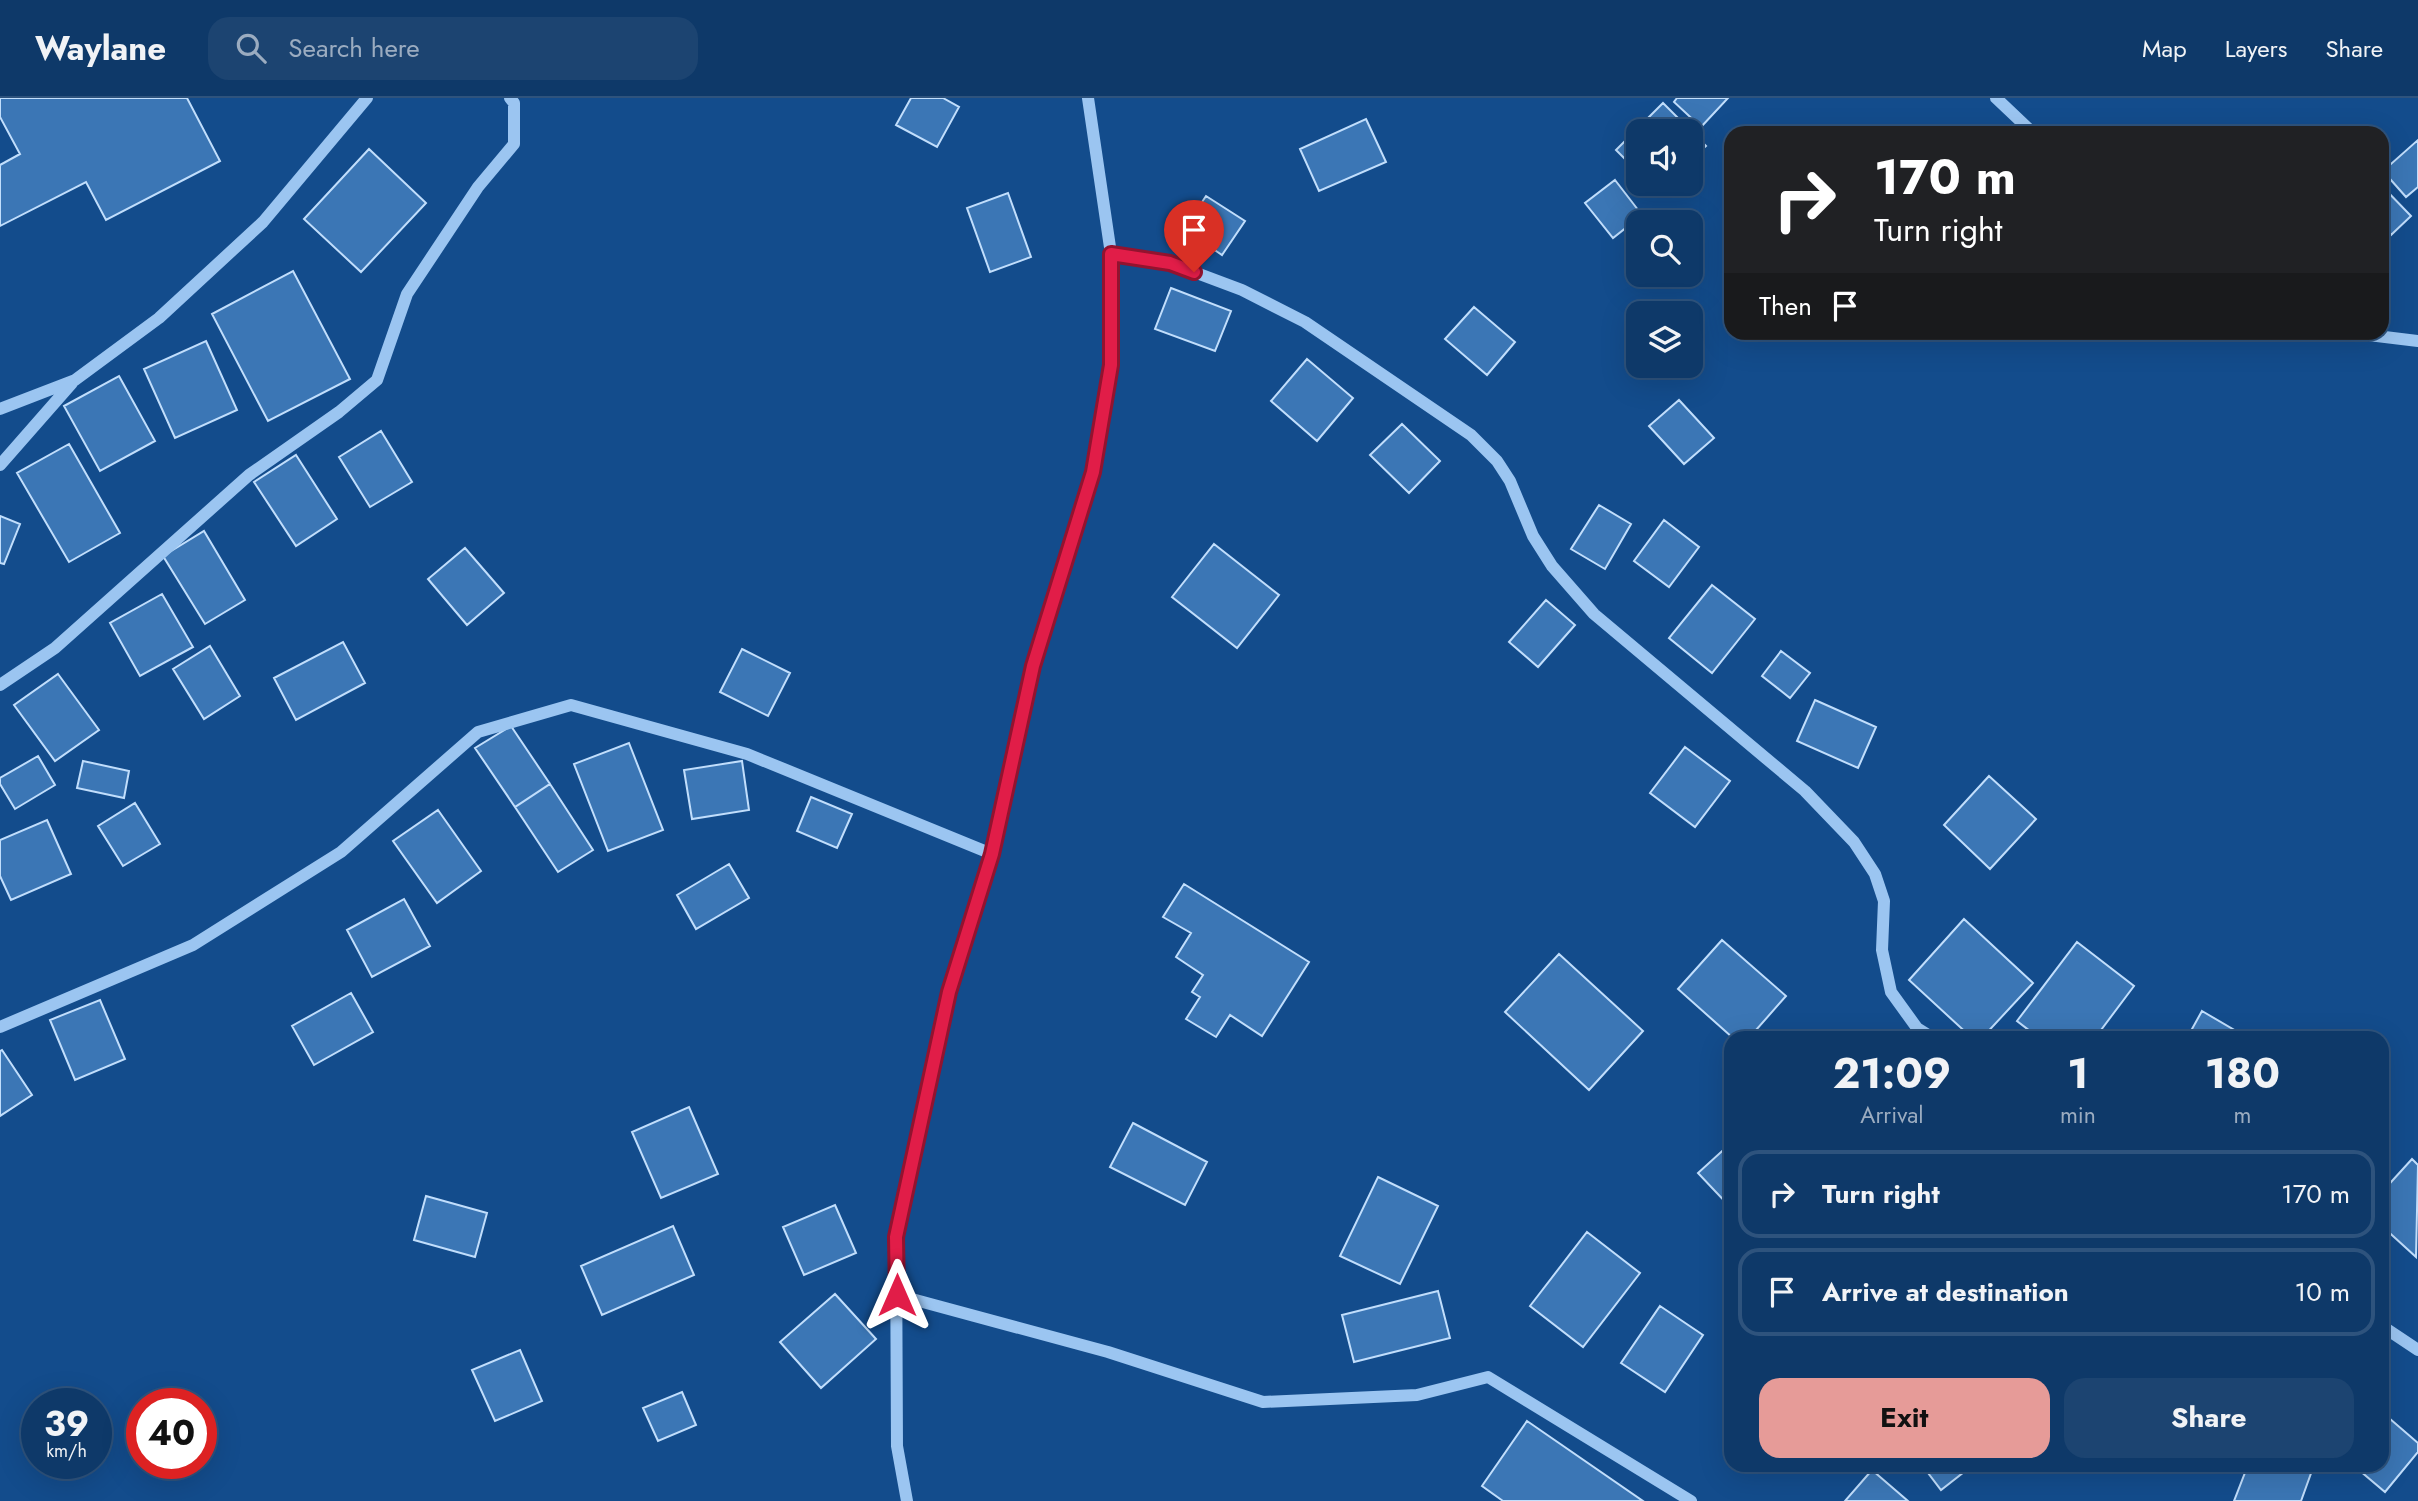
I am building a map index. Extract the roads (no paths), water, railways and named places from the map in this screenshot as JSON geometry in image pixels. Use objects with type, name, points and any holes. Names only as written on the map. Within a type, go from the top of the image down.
[{"type":"street","points":[[0,465],[75,380],[159,318],[263,222],[367,98]]},
{"type":"street","points":[[0,685],[54,648],[249,475],[339,412],[377,380],[407,294],[478,187],[514,144],[514,103],[510,98]]},
{"type":"street","points":[[906,1501],[897,1446],[896,1237],[949,992],[992,854],[1033,666],[1093,472],[1111,365],[1111,254],[1088,98]]},
{"type":"street","points":[[1996,98],[2026,126]]},
{"type":"street","points":[[1111,254],[1170,263],[1242,290],[1305,323],[1485,447],[1510,481],[1532,536],[1572,591],[1594,614],[1805,791],[1854,842],[1875,874],[1884,901],[1882,950],[1891,992],[1922,1031]]},
{"type":"street","points":[[2389,337],[2418,341]]},
{"type":"street","points":[[0,409],[75,380]]},
{"type":"street","points":[[0,1027],[193,945],[341,852],[478,732],[571,705],[747,754],[992,854]]},
{"type":"street","points":[[897,1295],[1108,1352],[1263,1402],[1417,1395],[1488,1377],[1691,1501]]},
{"type":"street","points":[[2389,1331],[2418,1350]]}]
